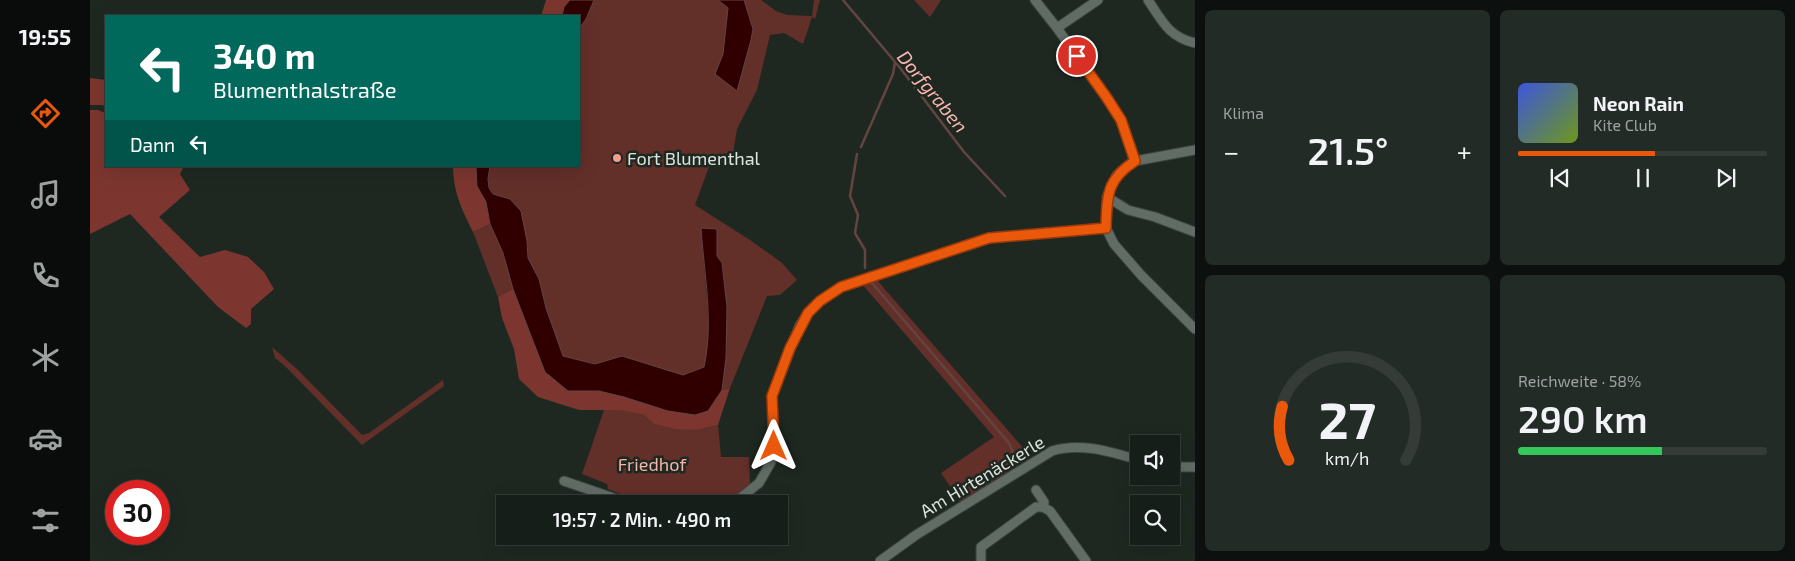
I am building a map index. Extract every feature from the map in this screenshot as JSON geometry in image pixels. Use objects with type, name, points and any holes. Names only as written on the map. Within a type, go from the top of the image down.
[{"type":"street","points":[[1035,0],[1057,28],[1121,120],[1135,161]]},
{"type":"street","points":[[1057,28],[1098,0]]},
{"type":"street","points":[[1148,0],[1172,33],[1195,43]]},
{"type":"street","points":[[1195,150],[1135,161],[1118,176],[1107,197],[1106,228],[1114,244],[1195,329]]},
{"type":"street","points":[[1107,197],[1128,210],[1156,216],[1195,232]]},
{"type":"street","points":[[744,495],[759,483],[771,462],[774,436],[772,396],[800,325],[808,313],[820,301],[841,287],[989,238],[1106,228]]},
{"type":"street","name":"Am Hirtenäckerle","points":[[880,561],[916,535],[1052,451],[1066,447],[1103,450],[1130,458]]},
{"type":"street","points":[[1180,467],[1195,467]]},
{"type":"street","points":[[564,480],[606,495]]},
{"type":"street","points":[[1036,490],[1044,502],[1043,508]]},
{"type":"street","points":[[981,561],[981,547],[1036,508],[1050,511],[1086,561]]},
{"type":"green space","points":[[594,0],[718,0],[728,7],[723,54],[715,74],[737,91],[753,29],[744,0],[761,0],[776,11],[787,15],[812,16],[814,0],[820,0],[815,19],[812,17],[803,44],[784,33],[770,35],[757,90],[737,129],[733,153],[710,164],[695,205],[781,262],[797,280],[780,295],[767,296],[730,388],[722,390],[726,358],[727,307],[722,263],[717,256],[717,229],[701,229],[709,345],[704,367],[683,375],[622,356],[595,364],[563,356],[546,308],[539,279],[528,258],[527,241],[521,211],[498,197],[489,187],[490,167],[580,167],[580,28]]},
{"type":"green space","points":[[914,0],[941,0],[930,17]]},
{"type":"green space","points":[[490,224],[503,253],[513,289],[498,297],[473,232]]},
{"type":"green space","points":[[876,279],[1032,458],[961,503],[941,473],[994,437],[861,283]]},
{"type":"green space","points":[[272,347],[298,370],[362,435],[369,433],[443,380],[444,386],[362,445],[275,358]]},
{"type":"green space","name":"Friedhof","points":[[604,410],[619,410],[644,415],[654,424],[697,430],[718,425],[721,457],[749,457],[750,485],[736,495],[623,495],[608,489],[607,484],[582,474]]},
{"type":"shaded area","points":[[546,0],[570,0],[564,7],[562,15],[541,15]]},
{"type":"shaded area","points":[[570,0],[594,0],[580,28],[580,15],[562,15],[564,7]]},
{"type":"shaded area","points":[[718,0],[744,0],[753,29],[737,91],[715,74],[723,54],[728,8]]},
{"type":"shaded area","points":[[90,78],[105,80],[105,106],[90,105]]},
{"type":"shaded area","points":[[90,110],[98,110],[105,113],[105,167],[184,167],[180,174],[190,190],[159,217],[200,257],[225,250],[248,257],[264,272],[274,289],[251,309],[251,324],[246,328],[218,307],[130,214],[90,234]]},
{"type":"shaded area","points":[[453,167],[476,167],[477,186],[486,202],[490,224],[473,232],[456,193]]},
{"type":"shaded area","points":[[476,167],[490,167],[489,188],[493,194],[510,199],[521,211],[527,241],[528,258],[539,279],[546,308],[563,356],[595,364],[622,356],[683,375],[704,367],[707,350],[708,315],[701,228],[717,229],[717,256],[722,263],[727,307],[726,358],[722,390],[708,411],[695,415],[668,411],[599,391],[568,391],[545,372],[513,289],[503,253],[490,224],[486,202],[477,186]]},
{"type":"shaded area","points":[[513,289],[534,344],[567,391],[599,391],[668,411],[695,415],[708,411],[722,390],[730,388],[718,425],[697,430],[676,429],[654,424],[644,415],[619,410],[579,410],[538,397],[519,379],[514,349],[502,318],[498,297]]},
{"type":"waterway","name":"Dorfgraben","points":[[843,0],[901,69],[964,152],[1005,196]]},
{"type":"waterway","points":[[861,147],[893,74],[895,62]]},
{"type":"waterway","points":[[857,154],[850,196],[858,215],[855,233],[865,250],[865,268]]},
{"type":"waterway","points":[[872,283],[1009,443],[1018,464]]},
{"type":"place","name":"Fort Blumenthal","points":[[617,158]]},
{"type":"route","points":[[774,446],[772,396],[790,348],[800,325],[808,313],[820,301],[841,287],[989,238],[1106,228],[1107,197],[1112,185],[1126,167],[1135,161],[1121,120],[1077,56]]}]
